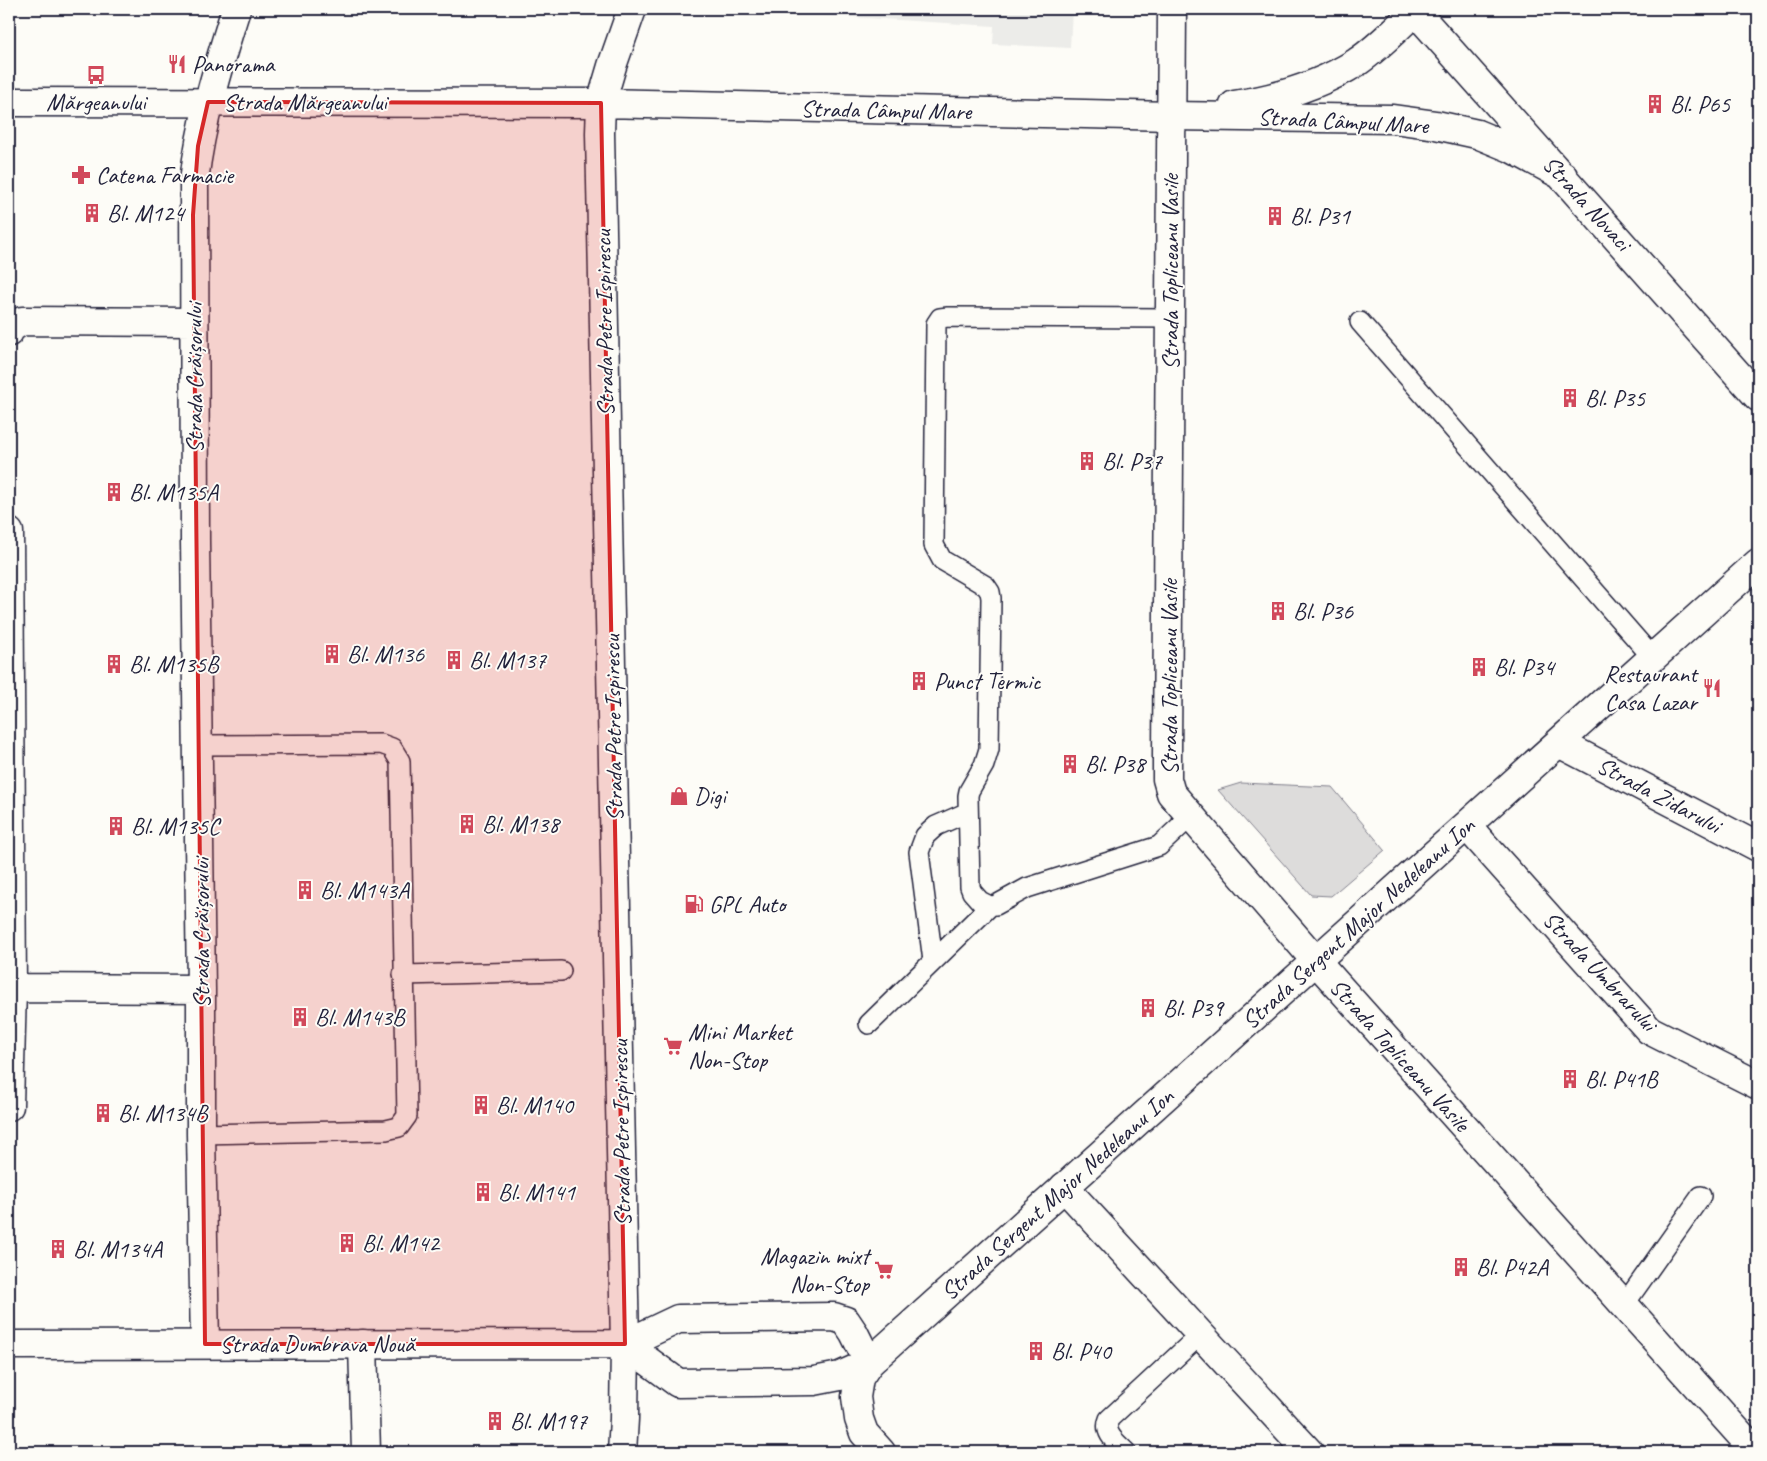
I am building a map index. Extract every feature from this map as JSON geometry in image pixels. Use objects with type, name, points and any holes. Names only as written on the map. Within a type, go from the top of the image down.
[{"type":"street","name":"Strada Crăișorului","points":[[205,1344],[195,531],[194,181],[198,146],[208,102],[236,9]]},
{"type":"street","name":"Strada Petre Ispirescu","points":[[622,1452],[625,1344],[600,133],[601,102],[632,9]]},
{"type":"street","name":"Strada Topliceanu Vasile","points":[[1172,9],[1167,779],[1171,793],[1316,961],[1756,1452]]},
{"type":"street","name":"Strada Câmpul Mare","points":[[1171,116],[1244,104],[1295,92],[1327,78],[1358,61],[1417,10]]},
{"type":"street","name":"Strada Novaci","points":[[1417,10],[1758,397]]},
{"type":"street","name":"Strada Mărgeanului","points":[[9,102],[601,102]]},
{"type":"street","name":"Strada Câmpul Mare","points":[[601,102],[1171,116],[1393,119],[1436,125],[1477,134],[1511,148],[1563,176]]},
{"type":"street","points":[[9,332],[9,329],[22,321],[194,322]]},
{"type":"street","points":[[9,532],[12,988],[9,1106]]},
{"type":"street","name":"Strada Sergent Major Nedeleanu Ion","points":[[869,1363],[1758,563]]},
{"type":"street","name":"Strada Zidarului","points":[[1559,743],[1758,847]]},
{"type":"street","name":"Strada Umbrarului","points":[[1467,826],[1649,1030],[1758,1085]]},
{"type":"street","points":[[12,988],[201,989]]},
{"type":"street","points":[[1064,1188],[1309,1452]]},
{"type":"street","name":"Strada Dumbrava Nouă","points":[[9,1345],[625,1344],[678,1318],[834,1317],[846,1321],[854,1332],[869,1363]]},
{"type":"street","points":[[363,1344],[366,1452]]},
{"type":"street","points":[[625,1344],[678,1382],[814,1381],[840,1376],[869,1363]]},
{"type":"street","points":[[869,1363],[859,1378],[856,1397],[859,1419],[864,1433],[881,1452]]},
{"type":"lane","points":[[990,906],[980,901],[970,887],[968,812],[969,791],[984,765],[989,749],[990,592],[986,586],[942,560],[934,546],[936,324],[940,318],[948,317],[1170,318]]},
{"type":"lane","points":[[1360,322],[1653,658]]},
{"type":"lane","points":[[199,745],[382,744],[392,748],[400,761],[407,1116],[399,1127],[386,1130],[201,1134]]},
{"type":"lane","points":[[933,961],[919,852],[925,836],[936,826],[968,812]]},
{"type":"lane","points":[[869,1024],[990,906],[1002,903],[1027,888],[1159,846],[1191,816]]},
{"type":"lane","points":[[403,975],[561,971]]},
{"type":"lane","points":[[1624,1305],[1701,1196]]},
{"type":"lane","points":[[1126,1452],[1107,1432],[1106,1425],[1109,1419],[1200,1334]]},
{"type":"highlighted area","points":[[208,102],[601,103],[625,1344],[205,1344],[193,215],[198,146]]},
{"type":"shaded area","points":[[772,9],[1072,9],[1070,48],[993,44],[994,26],[772,12]]},
{"type":"shaded area","points":[[1241,783],[1332,787],[1385,850],[1331,896],[1311,895],[1218,790]]},
{"type":"place","name":"Panorama","points":[[177,64]]},
{"type":"place","name":"Mărgeanului","points":[[96,75]]},
{"type":"place","name":"Bl. P65","points":[[1655,104]]},
{"type":"place","name":"Catena Farmacie","points":[[81,175]]},
{"type":"place","name":"Bl. M124","points":[[92,213]]},
{"type":"place","name":"Bl. P31","points":[[1275,216]]},
{"type":"place","name":"Bl. P35","points":[[1570,398]]},
{"type":"place","name":"Bl. P37","points":[[1087,461]]},
{"type":"place","name":"Bl. M135A","points":[[114,492]]},
{"type":"place","name":"Bl. P36","points":[[1278,611]]},
{"type":"place","name":"Bl. M136","points":[[332,654]]},
{"type":"place","name":"Bl. M137","points":[[454,660]]},
{"type":"place","name":"Bl. M135B","points":[[114,664]]},
{"type":"place","name":"Bl. P34","points":[[1479,667]]},
{"type":"place","name":"Punct Termic","points":[[919,681]]},
{"type":"place","name":"Restaurant Casa Lazar","points":[[1712,688]]},
{"type":"place","name":"Bl. P38","points":[[1070,764]]},
{"type":"place","name":"Digi","points":[[679,796]]},
{"type":"place","name":"Bl. M138","points":[[467,824]]},
{"type":"place","name":"Bl. M135C","points":[[116,826]]},
{"type":"place","name":"Bl. M143A","points":[[305,890]]},
{"type":"place","name":"GPL Auto","points":[[694,904]]},
{"type":"place","name":"Bl. P39","points":[[1148,1008]]},
{"type":"place","name":"Bl. M143B","points":[[300,1017]]},
{"type":"place","name":"Mini Market Non-Stop","points":[[673,1046]]},
{"type":"place","name":"Bl. P41B","points":[[1570,1079]]},
{"type":"place","name":"Bl. M140","points":[[481,1105]]},
{"type":"place","name":"Bl. M134B","points":[[103,1113]]},
{"type":"place","name":"Bl. M141","points":[[483,1192]]},
{"type":"place","name":"Bl. M142","points":[[347,1243]]},
{"type":"place","name":"Bl. M134A","points":[[58,1249]]},
{"type":"place","name":"Bl. P42A","points":[[1461,1267]]},
{"type":"place","name":"Magazin mixt Non-Stop","points":[[884,1270]]},
{"type":"place","name":"Bl. P40","points":[[1036,1351]]},
{"type":"place","name":"Bl. M197","points":[[495,1421]]}]
